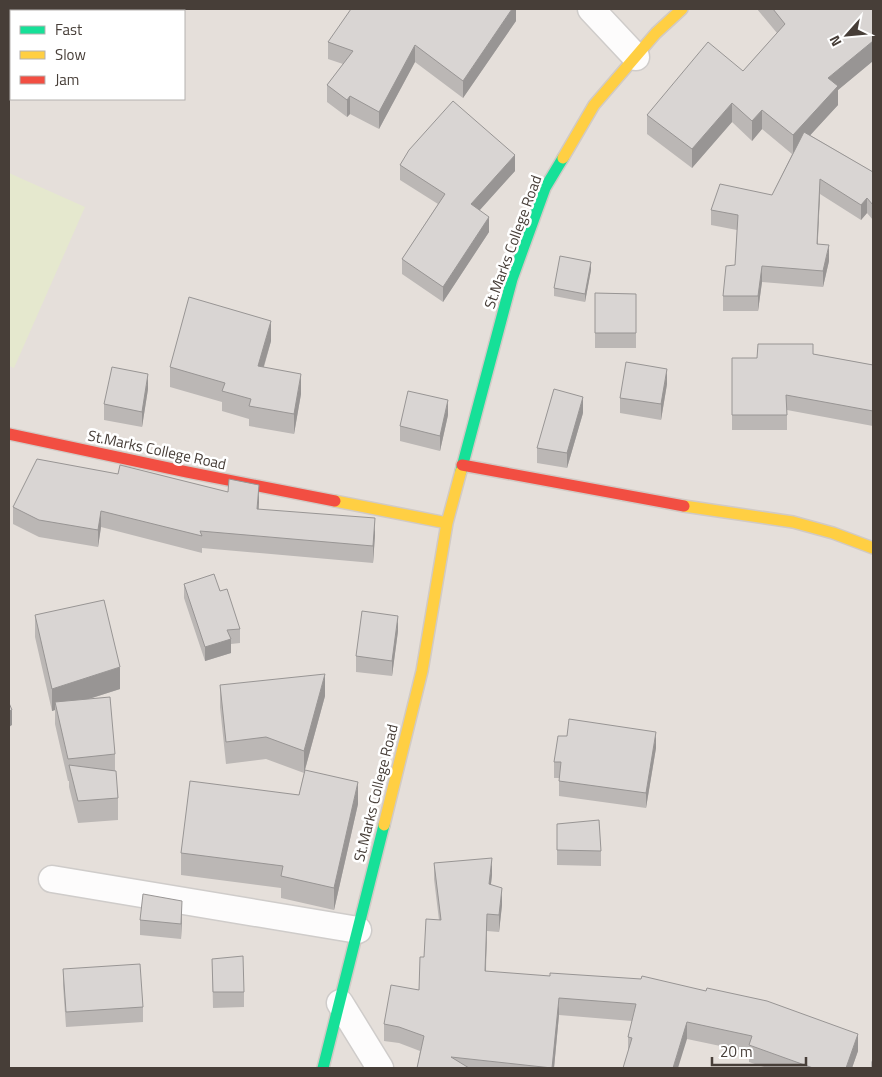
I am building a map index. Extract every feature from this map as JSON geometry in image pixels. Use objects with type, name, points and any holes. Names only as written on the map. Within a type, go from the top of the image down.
[{"type":"main road","name":"St.Marks College Road","points":[[323,1068],[422,671],[447,523],[512,279],[545,188],[594,105],[656,33],[682,9]]},
{"type":"main road","name":"St.Marks College Road","points":[[9,434],[187,472],[447,523]]},
{"type":"main road","points":[[462,465],[696,508],[793,522],[833,533],[873,548]]},
{"type":"street","points":[[591,9],[636,57]]},
{"type":"street","points":[[52,879],[358,930]]},
{"type":"street","points":[[340,1003],[380,1068]]},
{"type":"shaded area","points":[[9,9],[873,9],[873,1068],[9,1068]]},
{"type":"green space","points":[[9,173],[85,207],[14,368],[9,366]]},
{"type":"building","points":[[351,9],[512,9],[463,81],[415,45],[379,112],[350,96],[347,100],[327,85],[353,51],[328,42]]},
{"type":"building","points":[[773,9],[873,9],[873,41],[828,78],[838,86],[793,135],[762,110],[752,121],[732,103],[692,149],[647,115],[708,42],[743,71],[785,24]]},
{"type":"building","points":[[453,101],[515,155],[471,204],[489,217],[443,287],[402,259],[445,194],[400,165],[409,150]]},
{"type":"building","points":[[804,132],[873,172],[873,205],[867,198],[861,205],[820,179],[817,244],[829,245],[823,271],[762,266],[758,296],[723,296],[726,266],[735,265],[738,215],[711,210],[720,184],[772,195]]},
{"type":"building","points":[[560,256],[591,262],[585,294],[554,288]]},
{"type":"building","points":[[595,293],[636,294],[636,333],[595,333]]},
{"type":"building","points":[[189,297],[271,321],[258,366],[301,374],[294,414],[249,406],[251,399],[222,391],[225,383],[170,367]]},
{"type":"building","points":[[758,344],[813,344],[813,354],[873,365],[873,411],[786,395],[787,415],[732,415],[732,358],[757,358]]},
{"type":"building","points":[[626,362],[667,369],[661,404],[620,398]]},
{"type":"building","points":[[112,367],[148,374],[142,412],[104,404]]},
{"type":"building","points":[[554,389],[583,397],[567,453],[537,448]]},
{"type":"building","points":[[408,391],[448,400],[440,436],[400,426]]},
{"type":"building","points":[[37,459],[118,474],[120,465],[228,492],[229,479],[259,485],[257,509],[375,518],[373,546],[200,531],[202,536],[101,511],[98,530],[39,520],[13,507]]},
{"type":"building","points":[[214,574],[220,591],[227,589],[240,629],[227,630],[231,639],[205,647],[184,584]]},
{"type":"building","points":[[104,600],[120,667],[52,689],[35,615]]},
{"type":"building","points":[[362,611],[398,616],[392,661],[356,656]]},
{"type":"building","points":[[325,674],[304,751],[266,737],[226,742],[220,685]]},
{"type":"building","points":[[110,697],[115,754],[68,759],[55,702]]},
{"type":"building","points":[[569,719],[656,732],[646,793],[559,781],[561,762],[554,762],[558,736],[567,736]]},
{"type":"building","points":[[69,765],[116,771],[118,798],[78,801]]},
{"type":"building","points":[[305,770],[358,782],[334,888],[281,876],[283,866],[181,853],[190,781],[299,795]]},
{"type":"building","points":[[599,820],[601,851],[557,850],[557,824]]},
{"type":"building","points":[[492,858],[489,884],[502,888],[499,915],[487,914],[485,971],[550,976],[550,973],[641,979],[642,976],[706,991],[707,988],[767,1001],[858,1034],[846,1068],[813,1068],[749,1045],[752,1036],[687,1022],[673,1068],[623,1068],[632,1038],[628,1037],[636,1004],[559,998],[552,1068],[451,1057],[469,1068],[417,1068],[424,1036],[384,1024],[391,985],[419,990],[420,957],[424,957],[426,919],[441,920],[434,863]]},
{"type":"building","points":[[143,894],[182,901],[181,924],[140,920]]},
{"type":"building","points":[[243,956],[244,992],[213,992],[212,959]]},
{"type":"building","points":[[140,964],[143,1007],[66,1012],[63,969]]},
{"type":"traffic: fast","points":[[461,471],[512,279],[545,188],[563,158]]},
{"type":"traffic: fast","points":[[323,1068],[384,825]]},
{"type":"traffic: slow","points":[[563,158],[594,105],[656,33],[682,9]]},
{"type":"traffic: slow","points":[[384,825],[422,671],[447,523],[461,471]]},
{"type":"traffic: slow","points":[[335,501],[447,523]]},
{"type":"traffic: slow","points":[[684,506],[793,522],[833,533],[873,548]]},
{"type":"traffic: jam","points":[[9,434],[335,501]]},
{"type":"traffic: jam","points":[[462,465],[684,506]]}]
